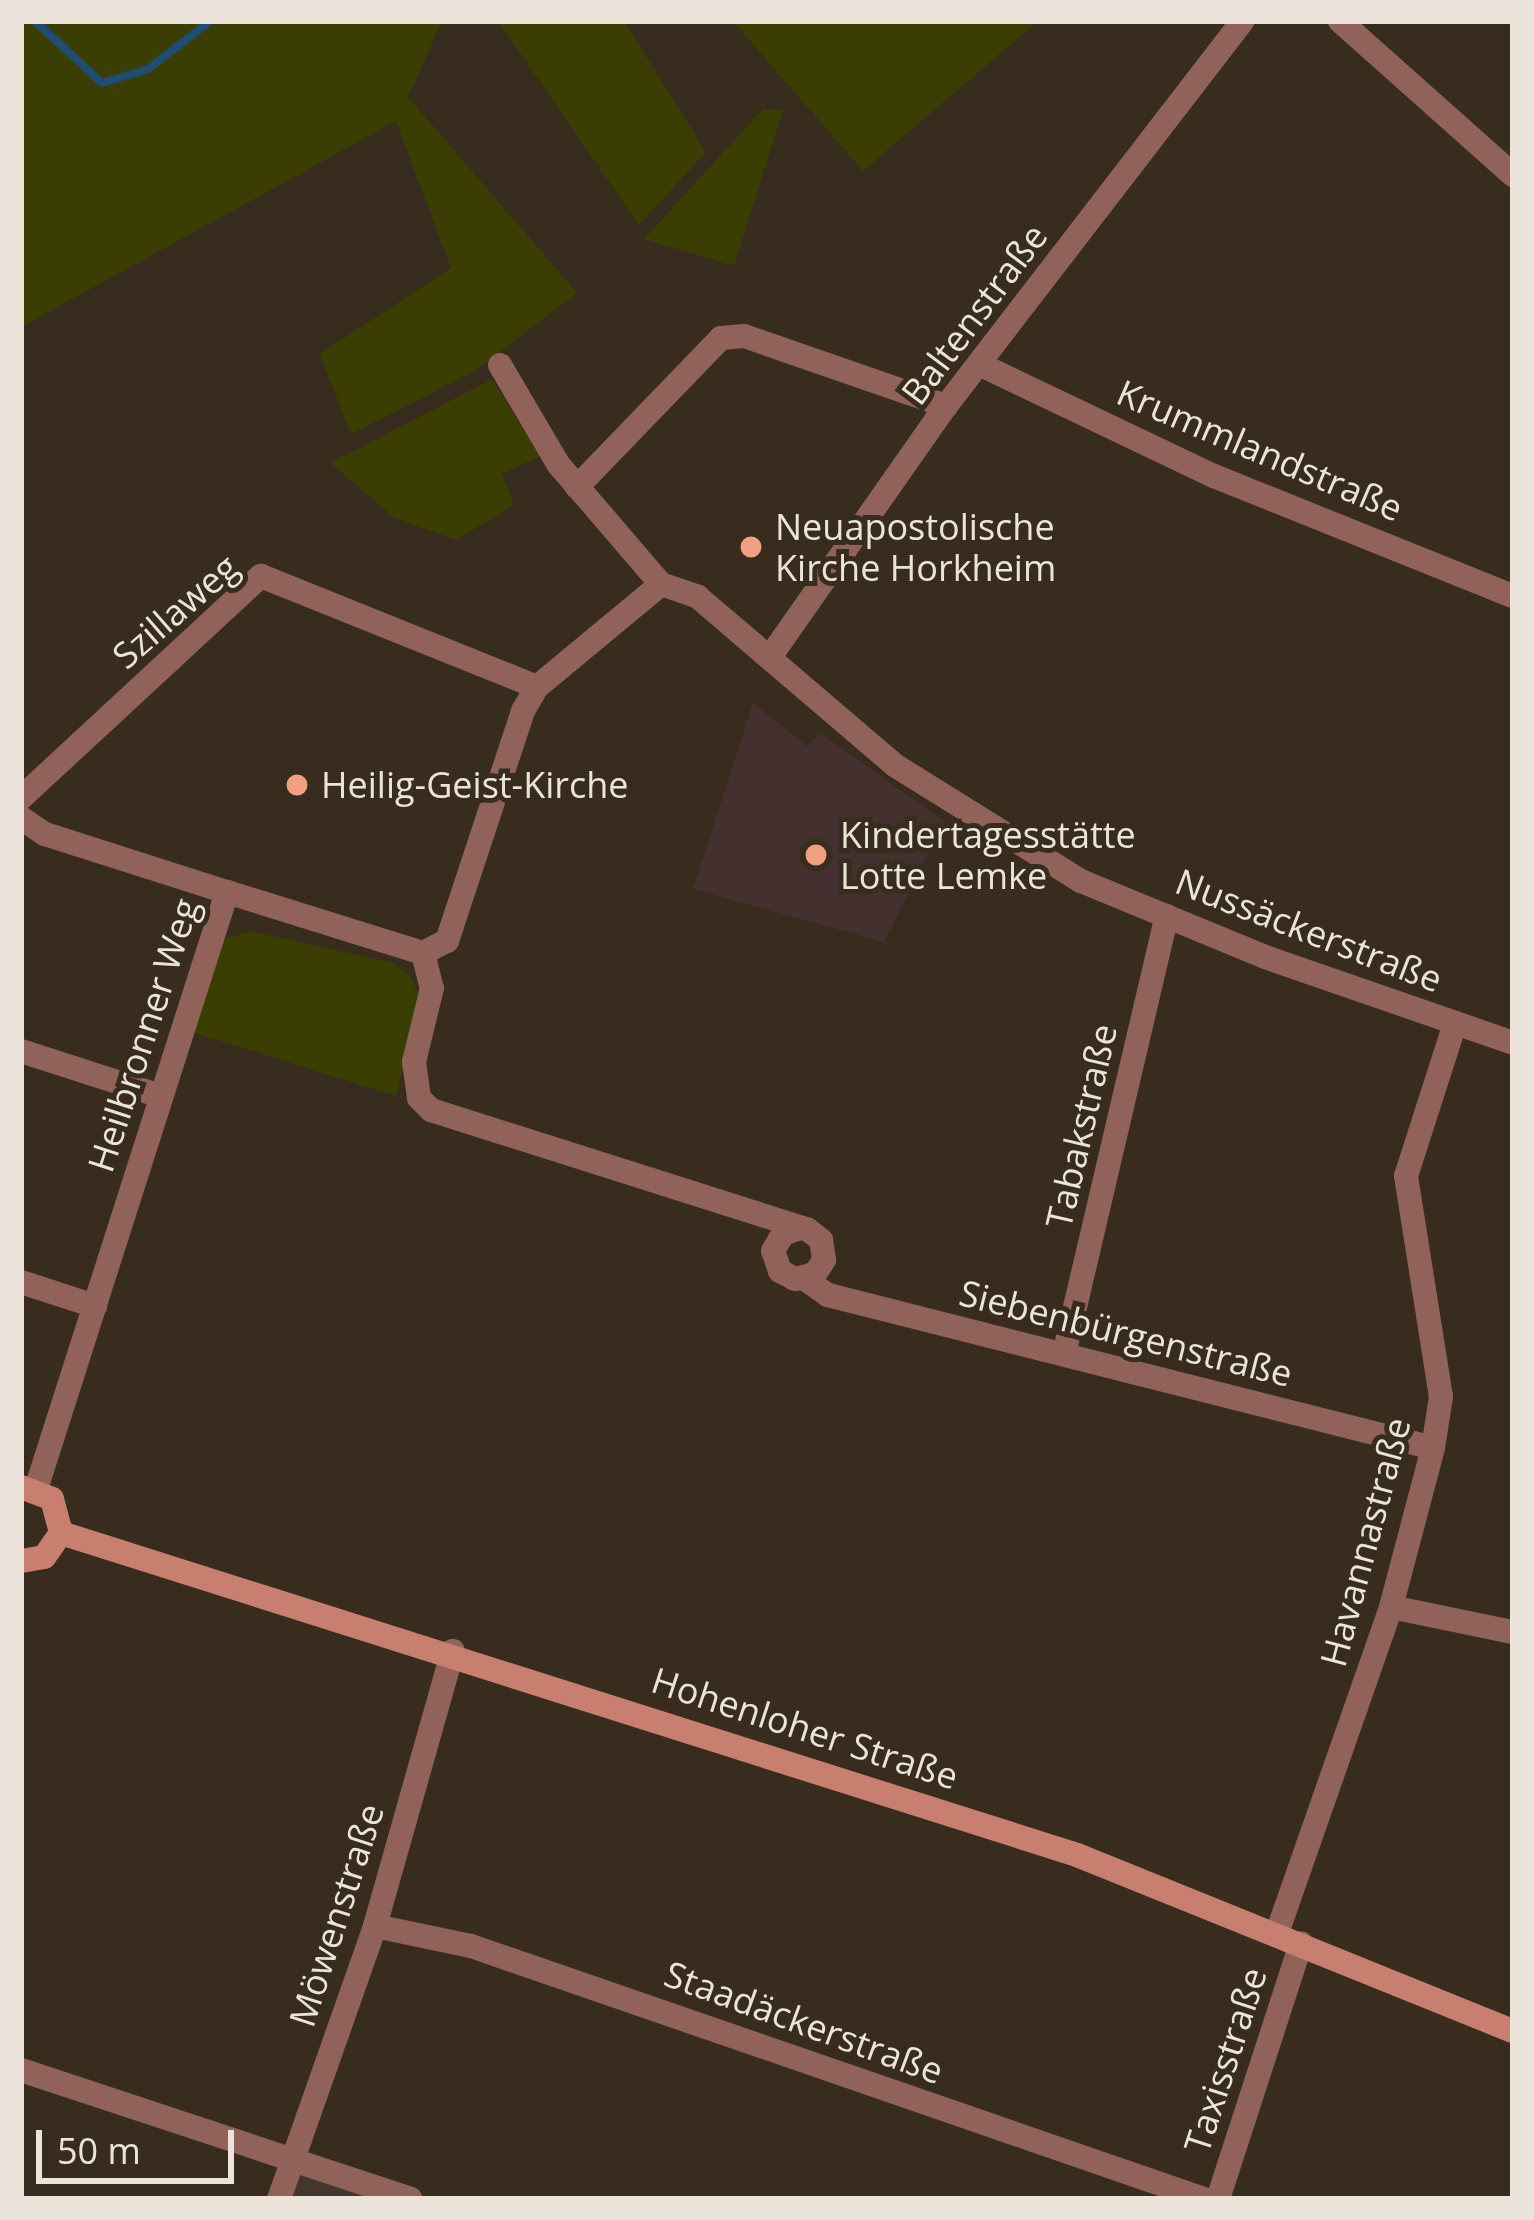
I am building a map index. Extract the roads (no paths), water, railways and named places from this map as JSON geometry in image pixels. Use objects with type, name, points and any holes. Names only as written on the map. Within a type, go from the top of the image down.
[{"type":"street","name":"Baltenstraße","points":[[770,657],[946,406],[1243,21]]},
{"type":"street","points":[[1340,21],[1513,175]]},
{"type":"street","points":[[577,487],[721,338],[744,336],[946,406]]},
{"type":"street","name":"Nussäckerstraße","points":[[500,364],[577,487],[661,584],[698,597],[896,766],[1081,881],[1513,1043]]},
{"type":"street","name":"Krummlandstraße","points":[[981,365],[1214,476],[1513,596]]},
{"type":"street","name":"Szillaweg","points":[[21,798],[261,576],[538,687]]},
{"type":"street","points":[[661,584],[538,687],[523,711],[447,940],[423,952],[432,988],[414,1062],[419,1098],[431,1110],[752,1205],[800,1228],[824,1250],[820,1268],[805,1279],[780,1271],[773,1251],[783,1234],[800,1228]]},
{"type":"street","points":[[21,818],[45,834],[227,892]]},
{"type":"street","name":"Heilbronner Weg","points":[[29,1488],[95,1306],[157,1095],[227,892],[423,952]]},
{"type":"street","name":"Tabakstraße","points":[[1064,1354],[1167,916]]},
{"type":"street","name":"Havannastraße","points":[[1289,1938],[1391,1607],[1433,1448],[1437,1358],[1406,1176],[1455,1023]]},
{"type":"street","points":[[21,1051],[157,1095]]},
{"type":"street","name":"Siebenbürgenstraße","points":[[805,1279],[828,1295],[1433,1448]]},
{"type":"street","points":[[21,1282],[95,1306]]},
{"type":"street","points":[[21,1561],[44,1557],[61,1533],[61,1515],[29,1488]]},
{"type":"street","name":"Hohenloher Straße","points":[[61,1533],[453,1651],[1077,1855],[1513,2031]]},
{"type":"street","points":[[1391,1607],[1513,1632]]},
{"type":"street","name":"Möwenstraße","points":[[279,2199],[375,1926],[453,1651]]},
{"type":"street","name":"Staadäckerstraße","points":[[375,1926],[493,1953],[1204,2199]]},
{"type":"street","name":"Taxisstraße","points":[[1218,2199],[1289,1938]]},
{"type":"street","points":[[21,2070],[294,2156],[410,2199]]},
{"type":"waterway","points":[[35,21],[102,83],[148,69],[210,21]]},
{"type":"place","name":"Neuapostolische Kirche Horkheim","points":[[751,547]]},
{"type":"place","name":"Heilig-Geist-Kirche","points":[[297,785]]},
{"type":"place","name":"Kindertagesstätte Lotte Lemke","points":[[816,855]]}]
